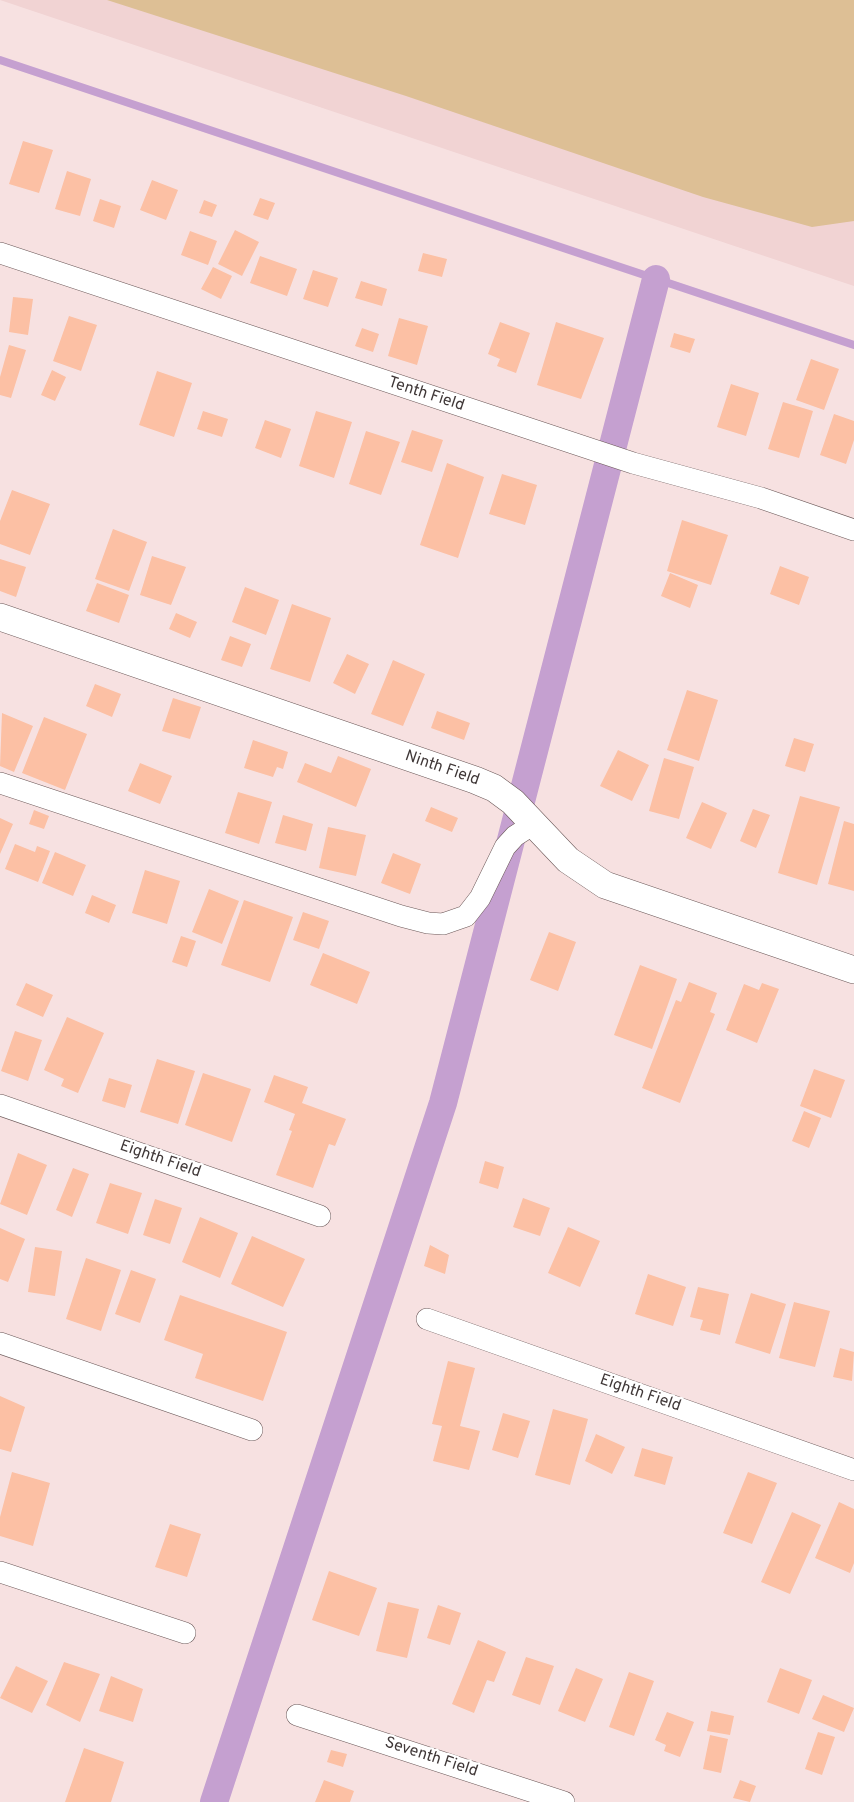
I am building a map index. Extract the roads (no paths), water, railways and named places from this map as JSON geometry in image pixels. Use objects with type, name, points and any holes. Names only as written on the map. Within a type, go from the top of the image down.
[{"type":"street","name":"Tenth Field","points":[[0,253],[564,441],[633,463],[761,498],[854,530]]},
{"type":"street","name":"Ninth Field","points":[[0,617],[475,780],[494,788],[513,802],[532,825],[568,860],[605,885],[854,970]]},
{"type":"street","points":[[0,783],[400,916],[428,923],[443,924],[466,916],[480,898],[496,861],[515,836],[532,825]]},
{"type":"street","name":"Eighth Field","points":[[0,1105],[320,1216]]},
{"type":"street","name":"Eighth Field","points":[[427,1319],[854,1470]]},
{"type":"street","points":[[0,1343],[252,1430]]},
{"type":"street","points":[[0,1572],[185,1633]]},
{"type":"street","name":"Seventh Field","points":[[297,1715],[564,1802]]},
{"type":"waterway","points":[[0,60],[854,345]]},
{"type":"waterway","points":[[214,1802],[443,1103],[656,279]]}]
